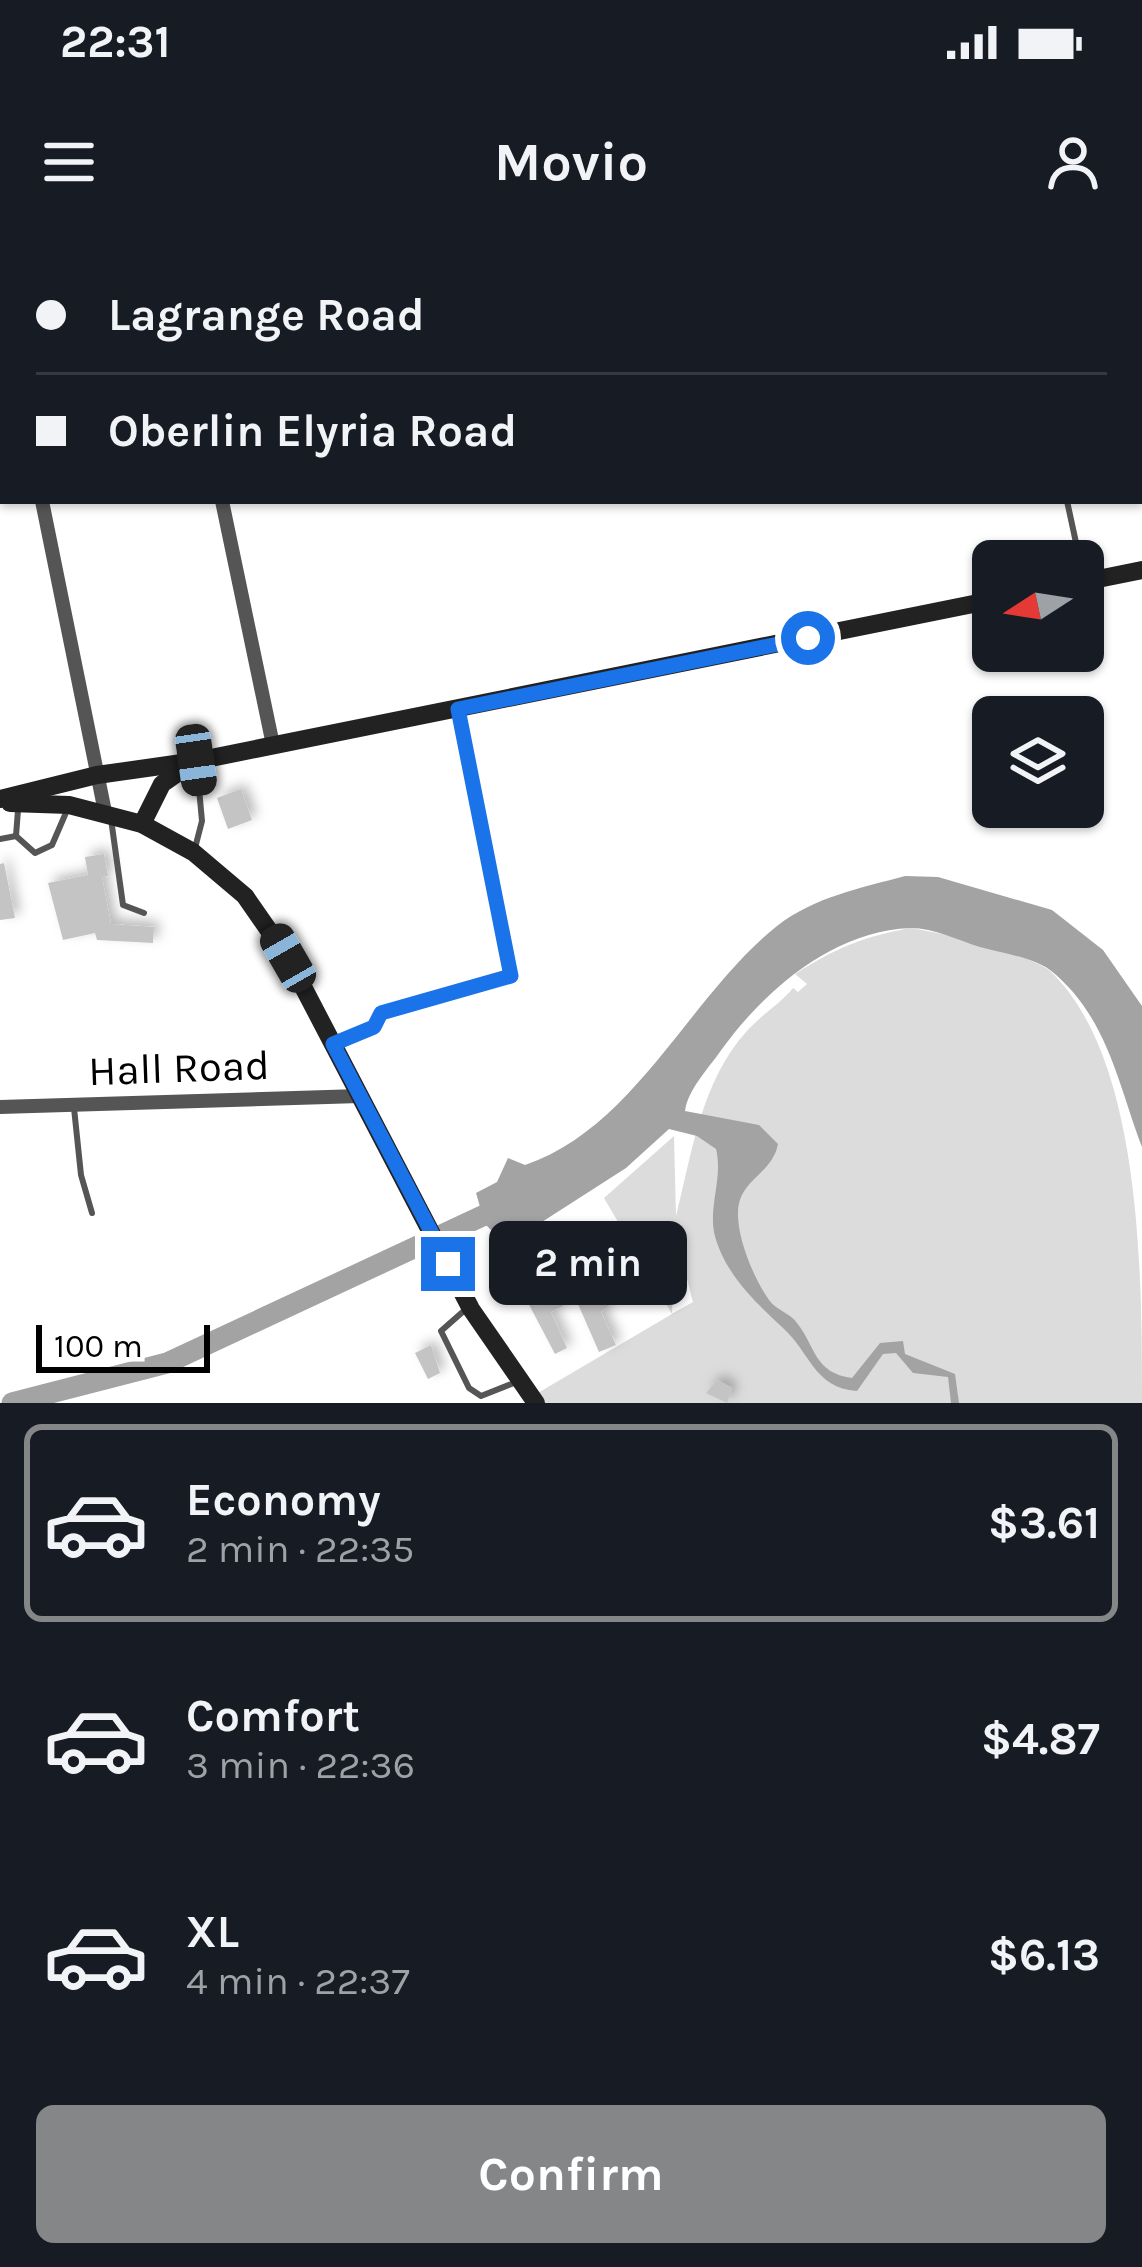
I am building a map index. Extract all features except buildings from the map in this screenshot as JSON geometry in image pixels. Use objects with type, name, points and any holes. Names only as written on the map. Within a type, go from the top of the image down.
[{"type":"main road","points":[[1104,576],[1142,570]]},
{"type":"main road","points":[[6,802],[97,775],[458,709],[972,604]]},
{"type":"main road","points":[[142,824],[162,784],[196,760]]},
{"type":"main road","points":[[6,802],[69,805],[142,824],[193,852],[261,915],[470,1306],[536,1403]]},
{"type":"street","points":[[43,504],[108,813]]},
{"type":"street","points":[[223,504],[273,745]]},
{"type":"street","name":"Hall Road","points":[[0,1107],[360,1096]]},
{"type":"lane","points":[[1068,504],[1075,540]]},
{"type":"lane","points":[[333,1044],[374,1027],[381,1013],[511,976],[458,709]]},
{"type":"lane","points":[[193,852],[202,821],[196,760]]},
{"type":"lane","points":[[6,802],[16,836],[35,853],[46,852],[69,805]]},
{"type":"lane","points":[[108,813],[123,905],[144,913]]},
{"type":"lane","points":[[0,838],[16,836]]},
{"type":"lane","points":[[74,1105],[81,1175],[92,1213]]},
{"type":"lane","points":[[470,1306],[441,1331],[469,1388],[481,1396],[494,1395],[517,1381]]},
{"type":"shaded area","points":[[905,876],[938,877],[1052,910],[1103,950],[1142,1006],[1142,1147],[1098,1029],[1050,970],[937,932],[910,928],[854,940],[780,986],[739,1027],[695,1087],[685,1111],[759,1125],[778,1144],[740,1201],[740,1234],[763,1291],[797,1323],[823,1365],[852,1378],[880,1343],[903,1341],[905,1354],[955,1374],[959,1403],[951,1403],[948,1377],[913,1373],[896,1353],[883,1354],[857,1391],[822,1376],[741,1285],[718,1247],[713,1222],[716,1149],[697,1136],[669,1129],[626,1168],[506,1245],[485,1224],[476,1193],[497,1182],[508,1158],[525,1165],[564,1147],[599,1122],[660,1058],[716,987],[777,926],[822,901]]},
{"type":"shaded area","points":[[922,930],[1022,957],[1049,970],[1080,1008],[1103,1056],[1130,1170],[1141,1293],[1142,1403],[536,1403],[531,1397],[672,1314],[604,1198],[674,1136],[676,1216],[700,1119],[731,1052],[793,988],[798,992],[807,984],[795,974],[849,945],[892,932]],"holes":[[[675,1232],[693,1302],[672,1313]]]},
{"type":"waterway","points":[[12,1403],[167,1363],[508,1204]]},
{"type":"route","points":[[448,1264],[333,1044],[374,1027],[381,1013],[511,976],[458,709],[808,638]]}]
